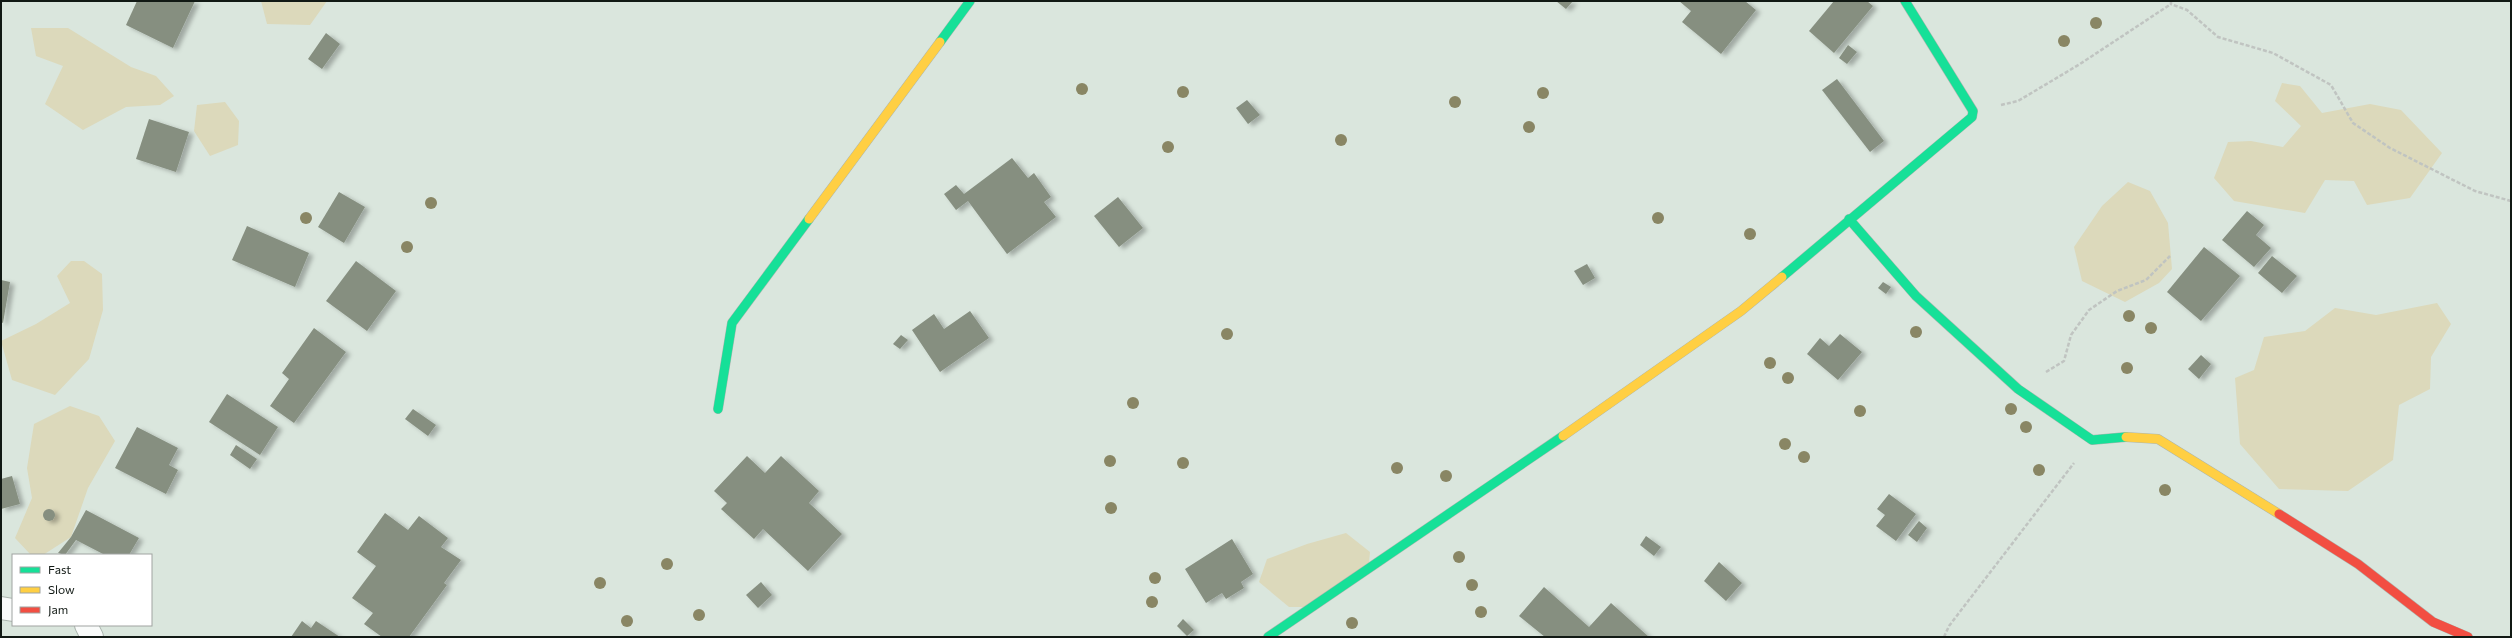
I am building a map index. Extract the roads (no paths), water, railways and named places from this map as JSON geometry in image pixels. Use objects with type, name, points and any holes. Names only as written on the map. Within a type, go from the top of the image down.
[{"type":"street","points":[[718,409],[726,352],[732,323],[970,1]]},
{"type":"street","points":[[1268,637],[1546,448],[1740,311],[1972,117],[1973,111],[1905,1]]},
{"type":"street","points":[[1849,219],[1916,296],[2018,389],[2092,440],[2131,437],[2158,440],[2228,481],[2358,564],[2432,622],[2468,637]]},
{"type":"street","points":[[1,608],[12,610]]},
{"type":"street","points":[[86,626],[92,637]]}]
